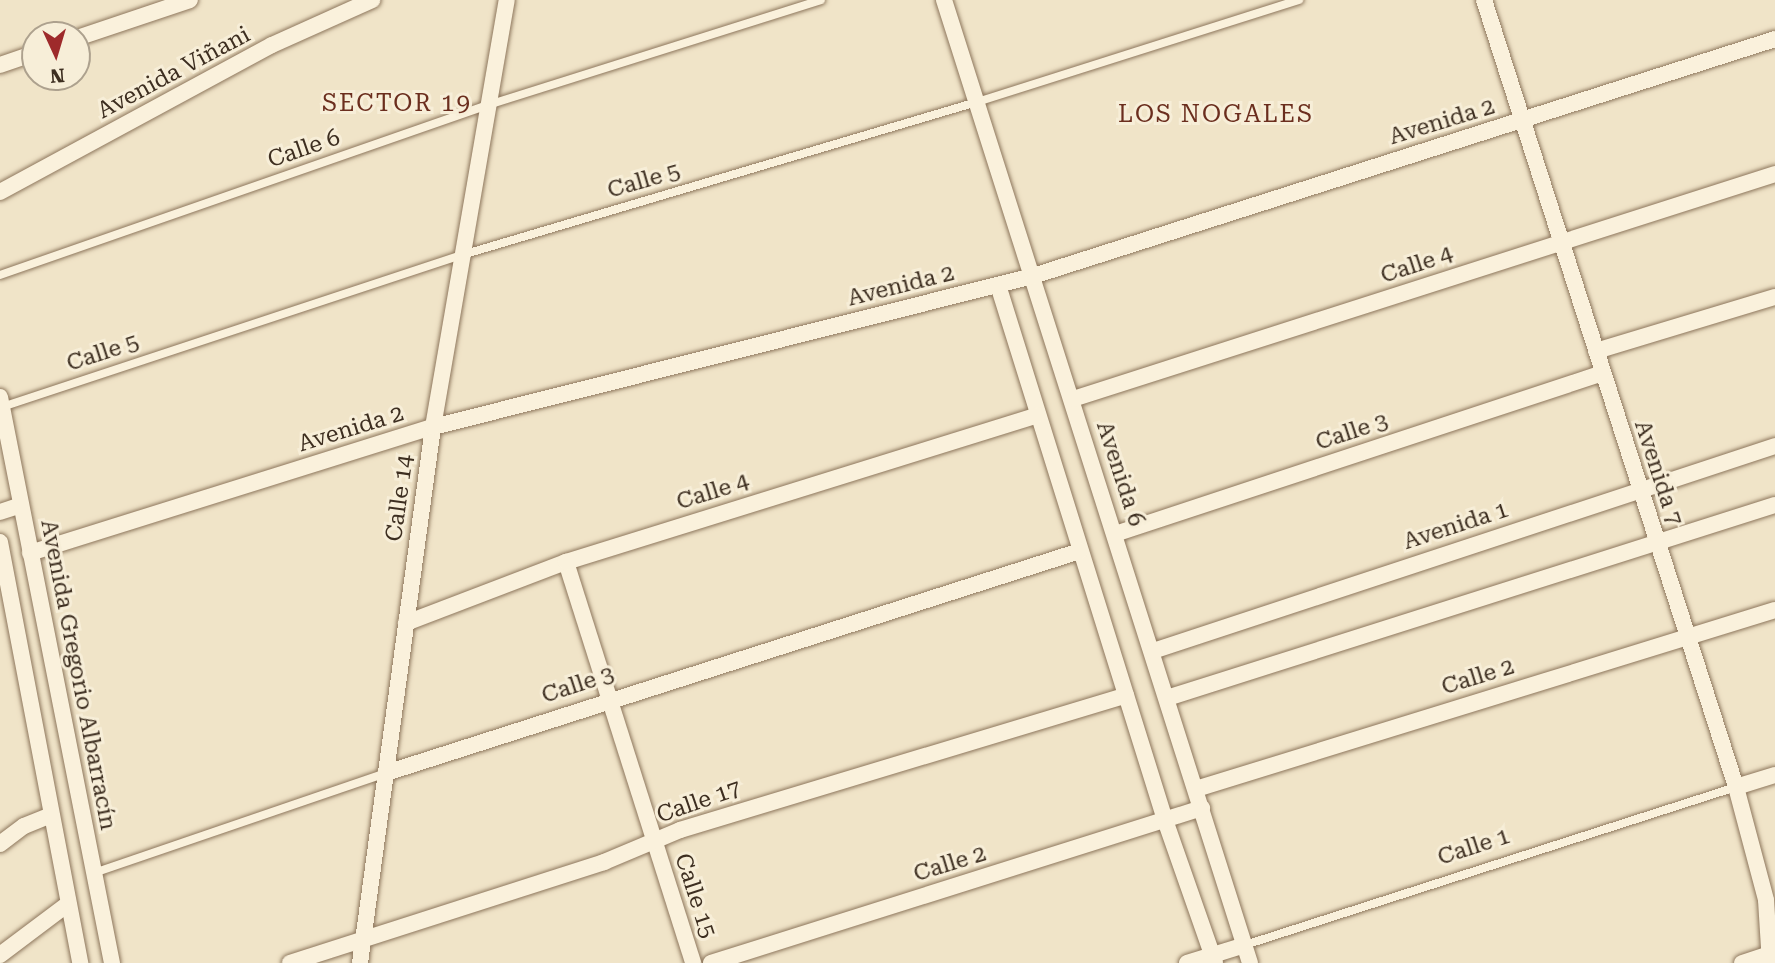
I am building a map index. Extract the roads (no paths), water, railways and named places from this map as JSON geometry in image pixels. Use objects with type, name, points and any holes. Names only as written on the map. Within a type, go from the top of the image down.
[{"type":"street","points":[[91,33],[190,0]]},
{"type":"street","name":"Avenida Viñani","points":[[0,192],[272,45],[372,0]]},
{"type":"street","name":"Calle 14","points":[[360,963],[433,427],[507,0]]},
{"type":"street","name":"Avenida 6","points":[[944,0],[1073,399],[1250,963]]},
{"type":"street","name":"Avenida 7","points":[[1484,0],[1685,636],[1736,787],[1766,900],[1772,957]]},
{"type":"street","name":"Avenida 2","points":[[30,553],[433,427],[1033,276],[1775,39]]},
{"type":"street","points":[[0,65],[21,58]]},
{"type":"street","name":"Calle 4","points":[[1073,399],[1775,174]]},
{"type":"street","points":[[998,285],[1165,820],[1213,959]]},
{"type":"street","points":[[1596,351],[1775,297]]},
{"type":"street","name":"Calle 3","points":[[1115,534],[1603,373]]},
{"type":"street","name":"Avenida Gregorio Albarracín","points":[[1,402],[112,963]]},
{"type":"street","name":"Calle 4","points":[[406,623],[566,562],[1037,415]]},
{"type":"street","name":"Avenida 1","points":[[1153,651],[1775,446]]},
{"type":"street","points":[[0,512],[21,505]]},
{"type":"street","points":[[1167,698],[1775,505]]},
{"type":"street","points":[[0,542],[80,963]]},
{"type":"street","name":"Calle 3","points":[[386,772],[1080,551]]},
{"type":"street","name":"Calle 15","points":[[566,562],[693,963]]},
{"type":"street","name":"Calle 2","points":[[1196,789],[1775,610]]},
{"type":"street","name":"Calle 17","points":[[290,963],[604,862],[680,830],[1126,695]]},
{"type":"street","name":"Calle 1","points":[[1736,787],[1775,775]]},
{"type":"street","name":"Calle 2","points":[[711,963],[1202,808]]},
{"type":"street","points":[[0,844],[24,826],[51,815]]},
{"type":"street","points":[[0,955],[68,904]]},
{"type":"street","name":"Calle 1","points":[[1187,963],[1213,959],[1245,945]]},
{"type":"street","points":[[1742,963],[1772,957]]},
{"type":"lane","name":"Calle 6","points":[[0,275],[488,105],[821,0]]},
{"type":"lane","name":"Calle 5","points":[[1,402],[463,255],[977,102],[1299,0]]},
{"type":"lane","name":"Calle 3","points":[[94,873],[386,772]]},
{"type":"lane","name":"Calle 1","points":[[1245,945],[1736,787]]},
{"type":"district","name":"SECTOR 19","points":[[397,104]]},
{"type":"district","name":"LOS NOGALES","points":[[1216,115]]}]
